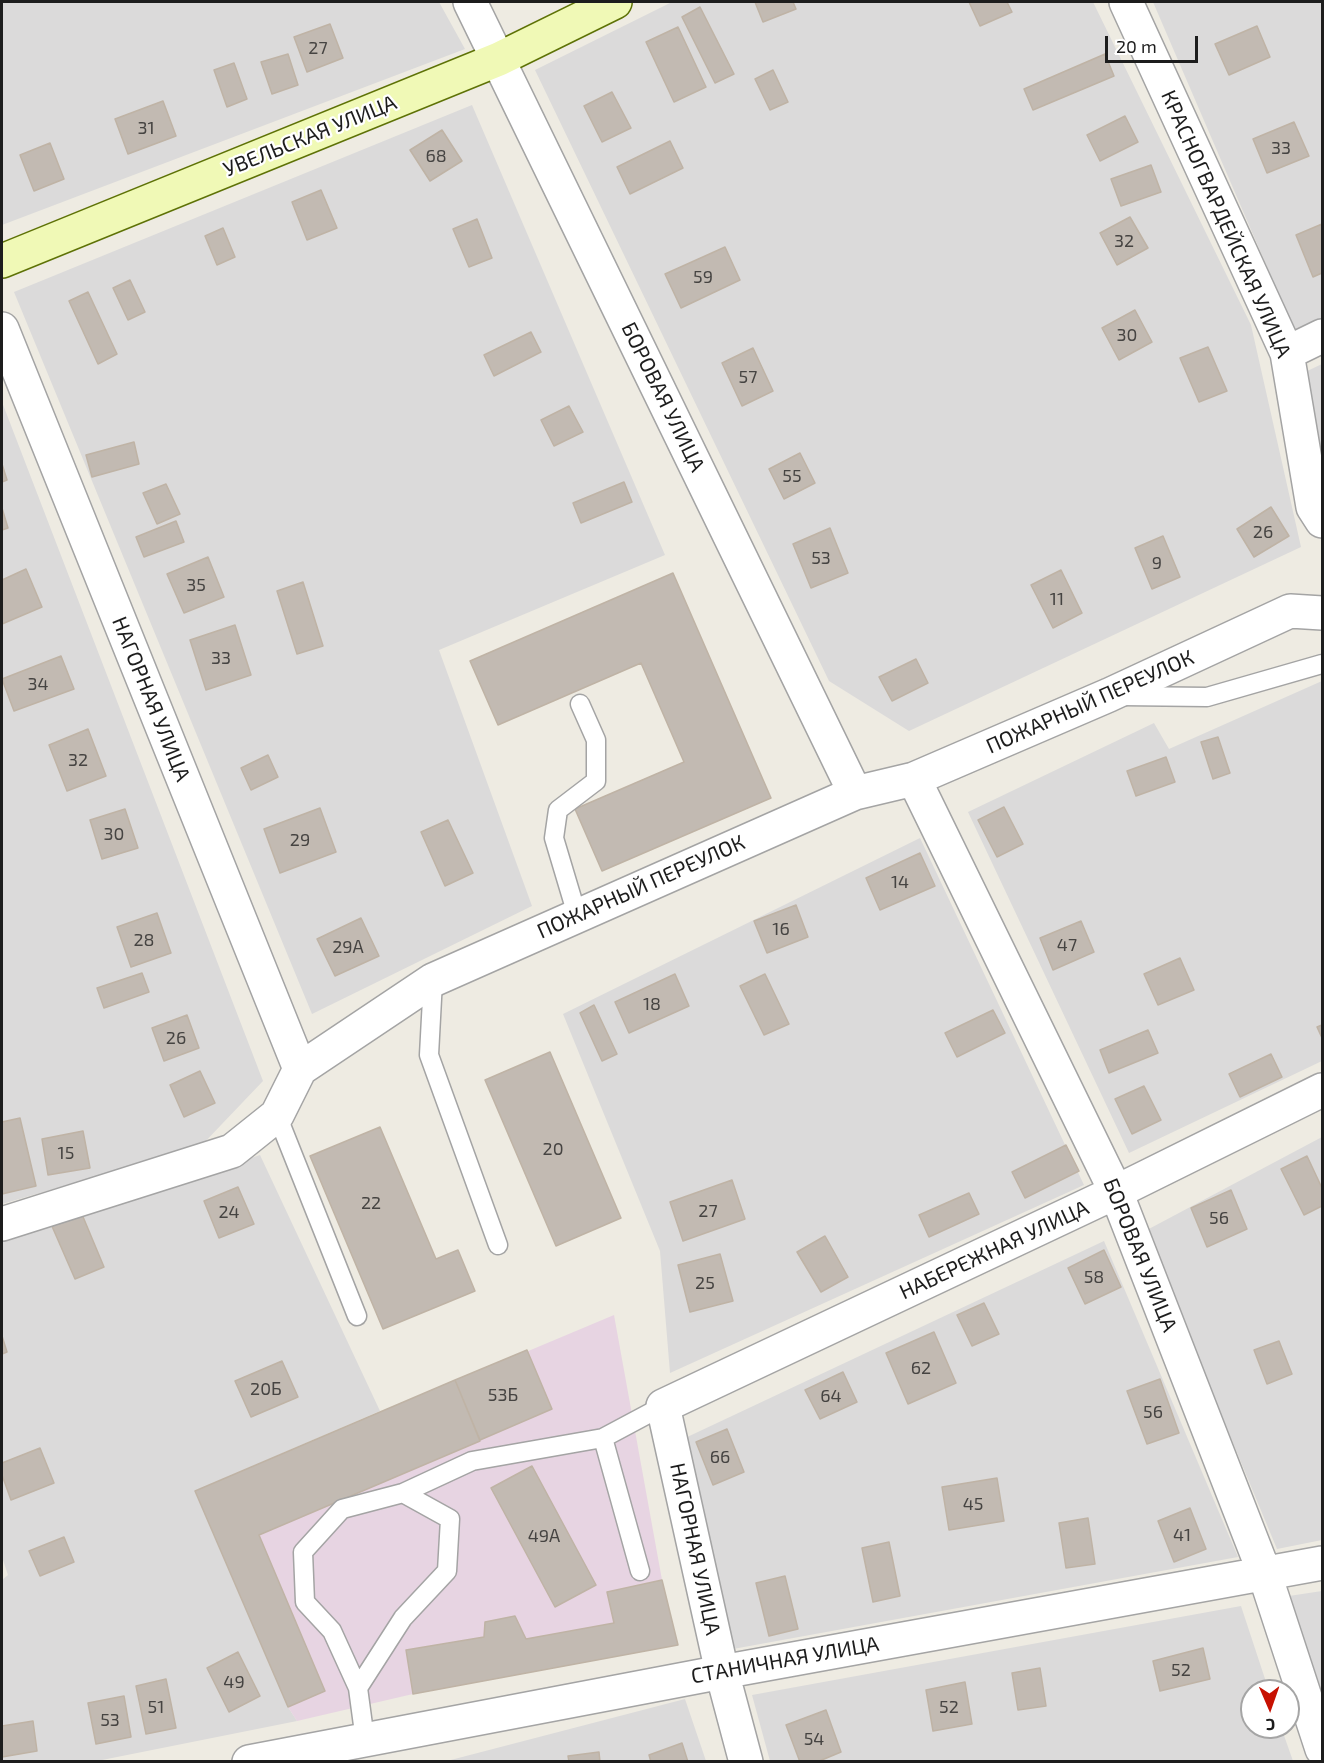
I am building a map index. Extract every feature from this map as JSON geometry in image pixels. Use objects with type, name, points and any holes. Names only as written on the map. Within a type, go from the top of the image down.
[{"type":"street","name":"БОРОВАЯ УЛИЦА","points":[[470,2],[855,794]]},
{"type":"street","name":"УВЕЛЬСКАЯ УЛИЦА","points":[[2,261],[499,59],[615,2]]},
{"type":"street","name":"КРАСНОГВАРДЕЙСКАЯ УЛИЦА","points":[[1126,2],[1287,353],[1313,507],[1323,521]]},
{"type":"street","name":"НАГОРНАЯ УЛИЦА","points":[[2,329],[300,1069]]},
{"type":"street","points":[[1287,353],[1323,336]]},
{"type":"street","name":"ПОЖАРНЫЙ ПЕРЕУЛОК","points":[[2,1224],[232,1151],[277,1115],[300,1069],[433,980],[855,794],[914,779],[1109,695],[1290,611],[1323,613]]},
{"type":"street","name":"БОРОВАЯ УЛИЦА","points":[[914,779],[1116,1192],[1264,1572],[1323,1749]]},
{"type":"street","name":"НАБЕРЕЖНАЯ УЛИЦА","points":[[663,1406],[1116,1192],[1323,1090]]},
{"type":"street","name":"НАГОРНАЯ УЛИЦА","points":[[663,1406],[722,1672],[746,1761]]},
{"type":"street","name":"СТАНИЧНАЯ УЛИЦА","points":[[249,1761],[1264,1572],[1323,1563]]},
{"type":"lane","points":[[1109,695],[1208,697],[1323,664]]},
{"type":"lane","points":[[577,915],[554,838],[558,810],[596,781],[596,740],[580,704]]},
{"type":"lane","points":[[433,980],[429,1055],[498,1245]]},
{"type":"lane","points":[[277,1115],[357,1316]]},
{"type":"lane","points":[[365,1740],[358,1688],[332,1631],[305,1602],[303,1552],[342,1509],[403,1493],[472,1461],[603,1438],[663,1406]]},
{"type":"lane","points":[[603,1438],[640,1571]]},
{"type":"lane","points":[[358,1688],[403,1618],[447,1571],[450,1519],[403,1493]]},
{"type":"shaded area","points":[[2,2],[439,2],[465,49],[2,225]]},
{"type":"shaded area","points":[[672,2],[1093,2],[1251,325],[1301,547],[909,731],[829,681],[535,70]]},
{"type":"shaded area","points":[[1153,2],[1322,2],[1322,319],[1295,332]]},
{"type":"shaded area","points":[[472,105],[665,555],[439,650],[532,906],[312,1014],[14,292]]},
{"type":"shaded area","points":[[1322,364],[1322,454],[1301,374]]},
{"type":"shaded area","points":[[2,402],[263,1081],[201,1146],[2,1204]]},
{"type":"shaded area","points":[[1322,681],[1322,1061],[1129,1153],[968,812],[1154,723],[1169,749]]},
{"type":"shaded area","points":[[920,838],[1084,1185],[670,1373],[660,1251],[563,1014]]},
{"type":"shaded area","points":[[1322,1137],[1322,1540],[1277,1549],[1145,1231]]},
{"type":"shaded area","points":[[260,1155],[380,1411],[195,1491],[288,1707],[297,1721],[97,1761],[2,1761],[2,1580],[8,1575],[2,1557],[2,1241]]},
{"type":"shaded area","points":[[1104,1241],[1238,1557],[733,1649],[683,1439]]},
{"type":"shaded area","points":[[614,1315],[662,1580],[678,1645],[413,1694],[297,1721],[288,1707],[195,1491]]},
{"type":"shaded area","points":[[1322,1591],[1322,1691],[1289,1596]]},
{"type":"shaded area","points":[[1241,1606],[1265,1679],[1240,1679],[1240,1739],[1285,1739],[1293,1761],[770,1761],[752,1695]]},
{"type":"shaded area","points":[[685,1699],[706,1761],[443,1762]]},
{"type":"building","points":[[755,2],[793,2],[796,9],[763,22]]},
{"type":"building","points":[[969,2],[1007,2],[1012,12],[980,26]]},
{"type":"building","points":[[700,7],[734,74],[715,83],[682,17]]},
{"type":"building","points":[[330,24],[343,58],[307,72],[294,37]]},
{"type":"building","points":[[1257,26],[1270,57],[1229,75],[1215,44]]},
{"type":"building","points":[[678,27],[706,87],[674,102],[646,42]]},
{"type":"building","points":[[288,54],[298,85],[272,94],[261,62]]},
{"type":"building","points":[[1105,54],[1114,76],[1033,110],[1024,89]]},
{"type":"building","points":[[234,63],[247,99],[227,107],[214,70]]},
{"type":"building","points":[[773,70],[788,102],[770,110],[755,79]]},
{"type":"building","points":[[612,92],[631,128],[602,142],[584,106]]},
{"type":"building","points":[[163,101],[176,136],[128,154],[115,119]]},
{"type":"building","points":[[1125,116],[1138,142],[1100,161],[1087,135]]},
{"type":"building","points":[[1294,122],[1309,156],[1267,173],[1253,139]]},
{"type":"building","points":[[442,130],[462,161],[430,181],[410,150]]},
{"type":"building","points":[[670,141],[683,168],[630,194],[617,167]]},
{"type":"building","points":[[50,143],[64,179],[34,191],[20,155]]},
{"type":"building","points":[[1151,165],[1161,192],[1121,206],[1111,179]]},
{"type":"building","points":[[321,190],[337,228],[307,240],[292,202]]},
{"type":"building","points":[[1130,217],[1148,248],[1117,265],[1100,233]]},
{"type":"building","points":[[477,219],[492,258],[469,267],[453,229]]},
{"type":"building","points":[[1322,224],[1322,273],[1313,277],[1296,235]]},
{"type":"building","points":[[223,228],[235,257],[217,265],[205,236]]},
{"type":"building","points":[[725,247],[740,280],[681,308],[665,274]]},
{"type":"building","points":[[130,280],[145,312],[128,320],[113,288]]},
{"type":"building","points":[[88,292],[117,354],[98,364],[69,301]]},
{"type":"building","points":[[1135,310],[1152,342],[1119,360],[1102,328]]},
{"type":"building","points":[[531,332],[541,352],[494,376],[484,355]]},
{"type":"building","points":[[1208,347],[1227,391],[1199,402],[1180,358]]},
{"type":"building","points":[[753,348],[773,391],[742,406],[722,363]]},
{"type":"building","points":[[569,406],[583,432],[554,446],[541,420]]},
{"type":"building","points":[[134,442],[139,464],[92,477],[86,455]]},
{"type":"building","points":[[800,453],[815,483],[784,499],[769,469]]},
{"type":"building","points":[[2,464],[7,480],[2,482]]},
{"type":"building","points":[[624,482],[632,502],[581,523],[573,503]]},
{"type":"building","points":[[166,484],[180,514],[157,524],[143,493]]},
{"type":"building","points":[[1271,507],[1289,536],[1254,557],[1237,529]]},
{"type":"building","points":[[2,508],[8,528],[2,530]]},
{"type":"building","points":[[176,521],[184,542],[144,557],[136,537]]},
{"type":"building","points":[[830,528],[848,573],[811,588],[793,544]]},
{"type":"building","points":[[1163,536],[1180,577],[1152,589],[1135,548]]},
{"type":"building","points":[[208,557],[224,597],[184,613],[167,574]]},
{"type":"building","points":[[26,569],[42,607],[2,624],[2,580]]},
{"type":"building","points":[[1061,570],[1082,613],[1053,628],[1031,585]]},
{"type":"building","points":[[673,573],[771,798],[602,871],[575,809],[684,762],[641,663],[498,725],[470,661]]},
{"type":"building","points":[[303,582],[323,646],[297,654],[277,591]]},
{"type":"building","points":[[235,625],[251,675],[206,690],[190,640]]},
{"type":"building","points":[[61,656],[74,689],[14,711],[2,679]]},
{"type":"building","points":[[916,659],[928,683],[892,701],[879,677]]},
{"type":"building","points":[[88,729],[106,776],[67,791],[49,745]]},
{"type":"building","points":[[1218,737],[1230,773],[1213,779],[1201,742]]},
{"type":"building","points":[[268,755],[278,777],[251,790],[241,768]]},
{"type":"building","points":[[1166,757],[1175,782],[1136,796],[1127,771]]},
{"type":"building","points":[[1004,807],[1023,844],[997,857],[978,820]]},
{"type":"building","points":[[320,808],[336,852],[280,873],[264,829]]},
{"type":"building","points":[[125,809],[138,848],[102,859],[90,820]]},
{"type":"building","points":[[448,820],[473,873],[445,886],[421,832]]},
{"type":"building","points":[[920,853],[935,886],[880,910],[866,878]]},
{"type":"building","points":[[796,905],[808,937],[767,953],[754,921]]},
{"type":"building","points":[[157,913],[171,953],[131,967],[117,927]]},
{"type":"building","points":[[361,918],[379,956],[335,976],[317,939]]},
{"type":"building","points":[[1081,921],[1094,952],[1053,970],[1040,938]]},
{"type":"building","points":[[1180,958],[1194,990],[1158,1005],[1144,974]]},
{"type":"building","points":[[142,973],[149,992],[104,1008],[97,988]]},
{"type":"building","points":[[675,974],[689,1006],[629,1033],[615,1002]]},
{"type":"building","points":[[765,974],[789,1024],[764,1035],[740,986]]},
{"type":"building","points":[[594,1005],[617,1054],[602,1061],[580,1013]]},
{"type":"building","points":[[993,1010],[1005,1033],[957,1057],[945,1033]]},
{"type":"building","points":[[187,1015],[199,1048],[164,1061],[152,1028]]},
{"type":"building","points":[[1322,1025],[1322,1038],[1317,1027]]},
{"type":"building","points":[[1148,1030],[1158,1053],[1109,1073],[1100,1050]]},
{"type":"building","points":[[550,1052],[621,1218],[556,1246],[485,1080]]},
{"type":"building","points":[[1271,1054],[1282,1077],[1240,1097],[1229,1074]]},
{"type":"building","points":[[200,1071],[215,1103],[184,1117],[170,1085]]},
{"type":"building","points":[[1144,1086],[1161,1120],[1132,1134],[1115,1099]]},
{"type":"building","points":[[20,1118],[36,1186],[2,1194],[2,1122]]},
{"type":"building","points":[[380,1127],[436,1259],[458,1250],[475,1291],[383,1329],[310,1156]]},
{"type":"building","points":[[83,1131],[90,1168],[48,1175],[42,1139]]},
{"type":"building","points":[[1066,1145],[1079,1171],[1025,1198],[1012,1172]]},
{"type":"building","points":[[1307,1156],[1322,1188],[1322,1206],[1304,1215],[1281,1169]]},
{"type":"building","points":[[732,1180],[745,1219],[683,1241],[670,1202]]},
{"type":"building","points":[[238,1187],[254,1224],[219,1238],[204,1201]]},
{"type":"building","points":[[1231,1190],[1247,1229],[1207,1247],[1191,1208]]},
{"type":"building","points":[[969,1193],[979,1214],[929,1237],[919,1215]]},
{"type":"building","points":[[81,1212],[104,1267],[75,1279],[51,1224]]},
{"type":"building","points":[[825,1236],[848,1277],[821,1292],[797,1252]]},
{"type":"building","points":[[1104,1250],[1121,1287],[1085,1304],[1068,1268]]},
{"type":"building","points":[[720,1254],[733,1301],[690,1312],[678,1265]]},
{"type":"building","points":[[984,1303],[999,1334],[972,1346],[957,1315]]},
{"type":"building","points":[[934,1332],[956,1383],[908,1404],[886,1353]]},
{"type":"building","points":[[2,1336],[7,1352],[2,1354]]},
{"type":"building","points":[[1279,1341],[1292,1374],[1267,1384],[1254,1350]]},
{"type":"building","points":[[527,1350],[552,1409],[480,1440],[455,1380]]},
{"type":"building","points":[[282,1361],[298,1397],[251,1417],[235,1381]]},
{"type":"building","points":[[843,1372],[857,1402],[820,1419],[805,1390]]},
{"type":"building","points":[[1160,1379],[1179,1433],[1147,1444],[1127,1391]]},
{"type":"building","points":[[455,1380],[480,1441],[259,1535],[325,1691],[288,1707],[195,1491]]},
{"type":"building","points":[[727,1429],[744,1472],[713,1485],[696,1442]]},
{"type":"building","points":[[40,1448],[54,1483],[11,1500],[2,1475],[2,1463]]},
{"type":"building","points":[[532,1466],[596,1585],[555,1607],[491,1488]]},
{"type":"building","points":[[997,1478],[1004,1521],[949,1530],[942,1487]]},
{"type":"building","points":[[1190,1508],[1206,1549],[1174,1562],[1158,1521]]},
{"type":"building","points":[[1088,1518],[1095,1564],[1066,1568],[1059,1523]]},
{"type":"building","points":[[64,1537],[74,1562],[40,1576],[29,1551]]},
{"type":"building","points":[[889,1542],[900,1596],[873,1602],[862,1548]]},
{"type":"building","points":[[785,1576],[798,1629],[769,1636],[756,1583]]},
{"type":"building","points":[[662,1580],[678,1645],[413,1694],[406,1650],[484,1637],[485,1622],[515,1616],[526,1639],[614,1623],[607,1592]]},
{"type":"building","points":[[1203,1648],[1210,1679],[1160,1691],[1153,1661]]},
{"type":"building","points":[[238,1652],[260,1696],[229,1712],[207,1668]]},
{"type":"building","points":[[1040,1668],[1046,1706],[1018,1710],[1012,1673]]},
{"type":"building","points":[[166,1679],[176,1728],[146,1734],[136,1686]]},
{"type":"building","points":[[965,1682],[972,1724],[933,1731],[926,1690]]},
{"type":"building","points":[[124,1696],[131,1737],[96,1744],[88,1703]]},
{"type":"building","points":[[826,1710],[841,1752],[817,1762],[800,1762],[786,1725]]},
{"type":"building","points":[[33,1721],[37,1751],[2,1757],[2,1726]]},
{"type":"building","points":[[682,1743],[688,1762],[651,1762],[649,1755]]},
{"type":"building","points":[[599,1752],[600,1762],[569,1762],[568,1756]]}]
